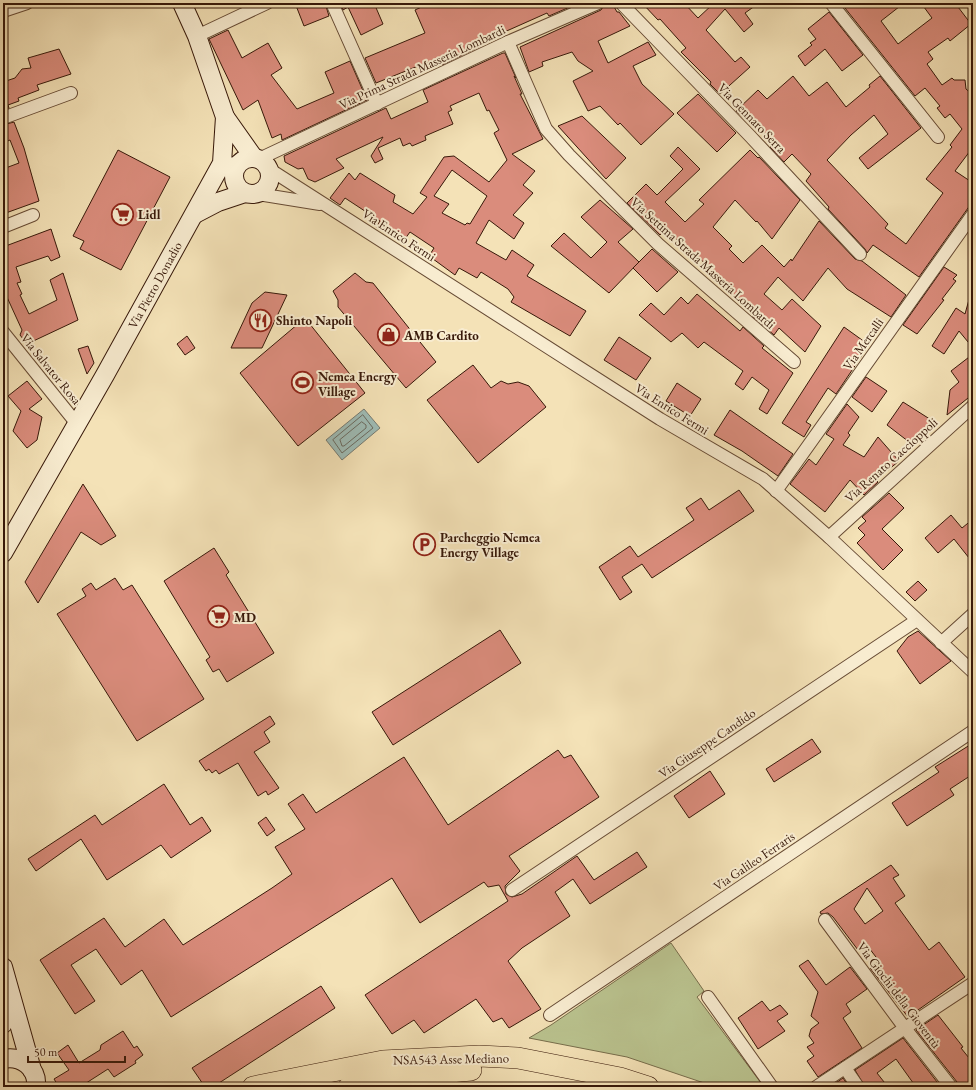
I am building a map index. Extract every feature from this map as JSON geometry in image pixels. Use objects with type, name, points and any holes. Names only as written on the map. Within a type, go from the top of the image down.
[{"type":"highway","name":"NSA543 Asse Mediano","points":[[253,1087],[383,1061],[479,1056],[518,1058],[620,1078],[648,1087]]},
{"type":"highway","name":"NSA543 Asse Mediano","points":[[349,1087],[398,1077],[495,1068],[623,1087]]},
{"type":"main road","name":"Via Pietro Donadio","points":[[3,553],[195,214],[246,165],[225,117],[197,36],[182,3]]},
{"type":"main road","points":[[195,214],[218,202],[252,193],[263,192],[269,184],[246,165],[225,117]]},
{"type":"main road","points":[[246,165],[235,183],[252,193]]},
{"type":"main road","points":[[3,967],[35,1082]]},
{"type":"main road","points":[[3,1024],[12,997]]},
{"type":"main road","points":[[3,1059],[13,1058],[20,1060],[35,1082]]},
{"type":"street","points":[[3,11],[27,3]]},
{"type":"street","points":[[197,36],[267,3]]},
{"type":"street","points":[[332,3],[377,104]]},
{"type":"street","name":"Via Prima Strada Masseria Lombardi","points":[[246,165],[508,42],[598,3]]},
{"type":"street","name":"Via Gennaro Serra","points":[[621,3],[750,136],[860,254]]},
{"type":"street","points":[[830,3],[938,137]]},
{"type":"street","name":"Via Settima Strada Masseria Lombardi","points":[[508,42],[546,129],[569,155],[658,244],[794,362]]},
{"type":"street","points":[[3,118],[71,93]]},
{"type":"street","name":"Via Enrico Fermi","points":[[246,165],[328,206],[660,419],[763,479],[829,537],[973,672]]},
{"type":"street","name":"Via Enrico Fermi","points":[[252,193],[328,206]]},
{"type":"street","name":"Via Mercalli","points":[[776,491],[973,214]]},
{"type":"street","points":[[3,227],[33,215]]},
{"type":"street","name":"Via Salvator Rosa","points":[[3,332],[77,424]]},
{"type":"street","name":"Via Renato Caccioppoli","points":[[829,537],[924,448],[973,406]]},
{"type":"street","points":[[941,643],[973,614]]},
{"type":"street","name":"Via Giuseppe Candido","points":[[512,890],[917,620]]},
{"type":"street","name":"Via Galileo Ferraris","points":[[550,1015],[973,731]]},
{"type":"street","name":"Via Giochi della Gioventù","points":[[825,920],[904,1027],[951,1087]]},
{"type":"street","points":[[816,1087],[904,1027],[973,983]]},
{"type":"street","points":[[708,997],[772,1087]]},
{"type":"street","points":[[845,1068],[858,1087]]},
{"type":"green space","points":[[671,943],[704,991],[697,997],[764,1087],[716,1087],[627,1057],[529,1038],[551,1025]]},
{"type":"water","points":[[364,409],[380,428],[342,460],[326,440]]},
{"type":"building","points":[[295,3],[325,3],[329,16],[304,26]]},
{"type":"building","points":[[340,3],[374,3],[383,24],[361,35],[348,7],[343,10]]},
{"type":"building","points":[[430,3],[579,3],[549,16],[547,13],[473,46],[479,47],[442,65],[438,58],[376,83],[365,58],[425,33],[415,10]]},
{"type":"building","points":[[605,3],[612,3],[617,12],[619,12],[630,26],[598,41],[608,63],[648,42],[656,55],[633,66],[642,84],[674,114],[641,145],[620,123],[618,125],[600,106],[588,111],[573,81],[593,71],[578,61],[572,52],[542,62],[543,66],[529,72],[520,47],[601,10]]},
{"type":"building","points":[[642,3],[684,3],[698,18],[714,3],[759,3],[745,13],[753,24],[744,32],[725,9],[706,30],[735,62],[741,57],[750,67],[720,94],[710,84],[711,82],[681,52],[686,48],[660,19],[658,20]]},
{"type":"building","points":[[841,3],[904,3],[881,21],[898,44],[932,18],[921,3],[955,3],[971,24],[950,41],[948,38],[928,52],[933,59],[927,64],[942,85],[952,78],[954,80],[965,80],[966,89],[973,95],[973,147],[955,171],[973,183],[973,201],[919,277],[873,245],[867,253],[828,209],[829,207],[806,181],[811,174],[792,154],[784,162],[770,147],[774,144],[759,127],[757,129],[736,111],[758,90],[767,99],[793,76],[809,96],[827,82],[846,107],[870,87],[869,85],[880,76],[921,128],[868,169],[859,158],[888,134],[874,115],[851,135],[827,160],[888,224],[885,228],[906,244],[943,193],[926,179],[952,147],[950,145],[962,129],[950,114],[945,118],[937,108],[940,106],[925,88],[915,96]]},
{"type":"building","points":[[829,12],[863,55],[842,71],[825,49],[805,66],[798,56],[812,45],[810,43],[816,39],[808,29]]},
{"type":"building","points":[[228,30],[242,58],[268,43],[282,68],[271,75],[297,109],[334,93],[325,72],[350,61],[367,100],[282,140],[281,134],[272,138],[258,100],[243,110],[209,39]]},
{"type":"building","points":[[59,49],[71,74],[37,85],[39,90],[18,98],[19,101],[8,105],[9,108],[3,110],[3,82],[15,78],[22,69],[31,68],[28,58]]},
{"type":"building","points":[[505,53],[522,94],[520,94],[543,139],[512,154],[535,171],[523,185],[533,193],[513,215],[524,223],[514,239],[489,220],[476,243],[506,260],[512,250],[534,265],[527,276],[586,311],[570,336],[511,302],[514,297],[508,289],[481,272],[477,278],[459,268],[455,275],[429,256],[434,248],[410,232],[402,243],[376,227],[380,221],[345,198],[340,205],[330,198],[349,173],[355,180],[360,173],[395,195],[393,202],[413,214],[427,197],[420,193],[444,157],[454,156],[489,182],[507,160],[494,133],[499,130],[489,110],[487,111],[479,93],[450,106],[452,110],[448,112],[453,124],[425,136],[426,140],[412,146],[410,143],[403,146],[400,138],[378,148],[383,159],[375,163],[371,156],[383,137],[336,159],[344,168],[315,182],[308,179],[303,168],[298,169],[285,162],[284,156],[386,108],[391,119],[428,102],[423,90]],"holes":[[[452,170],[487,196],[470,224],[467,223],[465,225],[442,213],[449,204],[434,196]]]},
{"type":"building","points":[[698,94],[736,133],[717,152],[677,113]]},
{"type":"building","points":[[582,116],[626,158],[606,179],[558,126]]},
{"type":"building","points":[[14,122],[24,148],[39,201],[3,214],[3,169],[19,163],[10,140],[3,143],[3,125]]},
{"type":"building","points":[[678,147],[700,169],[665,202],[685,222],[704,204],[699,200],[750,150],[758,158],[759,157],[800,200],[772,239],[757,221],[756,222],[735,200],[713,227],[732,246],[729,249],[743,263],[762,245],[784,267],[791,259],[792,261],[819,221],[855,259],[862,261],[906,295],[891,317],[847,289],[828,268],[803,301],[778,277],[764,294],[782,310],[792,299],[821,326],[805,352],[779,328],[774,335],[752,316],[754,314],[732,294],[734,292],[686,245],[684,247],[666,229],[660,235],[627,203],[646,184],[657,195],[683,169],[670,156]]},
{"type":"building","points":[[118,150],[170,177],[121,270],[80,249],[84,241],[73,236]]},
{"type":"building","points":[[600,200],[633,229],[618,242],[639,262],[609,293],[551,246],[564,233],[591,258],[607,242],[581,217]]},
{"type":"building","points":[[51,229],[60,257],[51,261],[48,256],[16,267],[21,282],[17,283],[22,294],[20,295],[29,314],[57,300],[50,280],[63,273],[78,320],[27,344],[20,335],[22,330],[6,295],[3,296],[3,247]]},
{"type":"building","points":[[652,249],[678,272],[657,292],[633,268]]},
{"type":"building","points":[[944,267],[957,275],[953,279],[956,281],[942,299],[944,300],[917,334],[903,325]]},
{"type":"building","name":"AMB Cardito","points":[[355,273],[366,282],[373,283],[436,362],[406,388],[338,307],[338,300],[333,291]]},
{"type":"building","name":"Shinto Napoli","points":[[265,292],[287,295],[262,348],[231,348],[252,303]]},
{"type":"building","points":[[697,294],[740,331],[743,327],[764,346],[762,348],[793,373],[767,414],[759,409],[769,390],[752,377],[743,390],[735,384],[743,371],[704,342],[698,348],[682,333],[671,342],[639,315],[651,303],[664,315],[681,297],[688,304]]},
{"type":"building","points":[[970,296],[973,297],[973,348],[959,331],[944,354],[932,346],[956,308],[965,314]]},
{"type":"building","name":"Nemea Energy Village","points":[[305,318],[365,393],[298,446],[240,373]]},
{"type":"building","points":[[844,327],[869,345],[836,394],[828,388],[806,422],[811,425],[804,437],[782,423]]},
{"type":"building","points":[[187,336],[195,348],[185,355],[177,344]]},
{"type":"building","points":[[619,337],[651,358],[636,380],[604,360]]},
{"type":"building","points":[[88,346],[94,363],[87,374],[78,349]]},
{"type":"building","points":[[973,354],[973,394],[947,415],[950,390],[959,382],[951,371]]},
{"type":"building","points":[[473,365],[491,388],[501,381],[508,384],[518,382],[529,386],[546,407],[478,463],[427,400]]},
{"type":"building","points":[[866,377],[887,391],[872,412],[852,397]]},
{"type":"building","points":[[27,381],[42,399],[29,409],[42,417],[37,440],[27,448],[13,431],[21,411],[8,396]]},
{"type":"building","points":[[677,383],[701,399],[690,416],[666,401]]},
{"type":"building","points":[[903,402],[936,423],[913,445],[887,425]]},
{"type":"building","points":[[847,404],[859,417],[848,433],[850,435],[843,445],[864,457],[878,437],[899,461],[876,480],[878,482],[864,495],[850,480],[825,512],[790,484],[809,459],[816,465],[834,439],[826,434]]},
{"type":"building","points":[[730,410],[793,454],[778,476],[742,451],[714,435]]},
{"type":"building","points":[[83,484],[116,536],[101,545],[81,532],[38,603],[25,582]]},
{"type":"building","points":[[739,490],[754,511],[652,578],[642,564],[622,577],[632,592],[620,600],[599,567],[630,546],[638,557],[694,520],[686,508],[701,498],[709,510]]},
{"type":"building","points":[[889,493],[904,508],[882,529],[903,550],[883,570],[857,543],[865,535],[858,528],[866,521],[862,517]]},
{"type":"building","points":[[951,515],[962,528],[973,519],[973,563],[954,539],[938,553],[925,538]]},
{"type":"building","name":"MD","points":[[214,548],[229,572],[226,575],[274,653],[227,682],[219,669],[213,672],[206,660],[210,657],[164,581]]},
{"type":"building","points":[[115,578],[123,590],[132,585],[204,699],[137,741],[57,614],[86,596],[82,589],[91,583],[96,590]]},
{"type":"building","points":[[918,581],[927,590],[915,601],[906,592]]},
{"type":"building","points":[[500,630],[521,663],[393,745],[372,712]]},
{"type":"building","points":[[918,631],[951,661],[920,684],[897,651],[908,637]]},
{"type":"building","points":[[270,716],[275,724],[264,732],[270,742],[254,752],[279,788],[268,795],[266,791],[258,796],[238,763],[219,774],[216,770],[212,773],[209,769],[206,771],[199,761]]},
{"type":"building","points":[[812,739],[821,752],[774,782],[766,769]]},
{"type":"building","points":[[973,743],[973,774],[950,789],[954,795],[907,826],[892,803],[939,772],[935,767]]},
{"type":"building","points":[[558,750],[564,758],[571,755],[599,797],[509,856],[520,871],[505,886],[506,894],[512,897],[522,894],[577,856],[594,880],[637,852],[647,867],[590,904],[573,879],[555,892],[570,916],[522,948],[508,961],[541,1009],[509,1028],[502,1018],[493,1022],[476,999],[424,1033],[414,1020],[392,1034],[365,995],[508,901],[499,885],[488,887],[484,882],[420,923],[392,878],[171,1017],[142,970],[121,985],[96,949],[71,965],[95,1001],[75,1014],[40,960],[104,918],[125,947],[164,919],[183,945],[292,874],[275,847],[305,829],[288,804],[303,794],[316,813],[404,757],[448,825]]},
{"type":"building","points":[[710,771],[725,794],[689,818],[674,796]]},
{"type":"building","points":[[164,784],[190,825],[202,817],[211,831],[171,858],[161,845],[107,880],[81,839],[36,871],[28,859],[95,815],[102,825]]},
{"type":"building","points":[[266,817],[275,830],[267,836],[258,823]]},
{"type":"building","points":[[891,865],[899,875],[893,878],[905,896],[895,903],[929,950],[939,942],[965,977],[908,1017],[870,968],[879,961],[866,944],[858,950],[833,917],[828,913],[821,914],[820,912]],"holes":[[[867,888],[883,911],[865,924],[854,909]]]},
{"type":"building","points":[[808,960],[826,985],[850,967],[867,989],[846,1004],[851,1012],[843,1018],[862,1048],[818,1077],[807,1061],[814,1056],[807,1047],[814,1043],[809,1036],[811,1029],[819,1023],[811,1016],[818,992],[799,966]]},
{"type":"building","points":[[321,986],[335,1008],[219,1083],[205,1087],[192,1068]]},
{"type":"building","points":[[762,1001],[770,1011],[780,1005],[788,1014],[777,1021],[785,1031],[758,1049],[738,1018]]},
{"type":"building","points":[[938,1015],[963,1047],[961,1048],[973,1063],[973,1087],[958,1087],[957,1082],[916,1030]]},
{"type":"building","points":[[123,1031],[134,1048],[137,1046],[143,1055],[135,1061],[136,1063],[114,1077],[108,1069],[80,1087],[59,1087],[54,1079],[69,1070],[57,1053],[68,1045],[79,1063],[100,1050],[101,1045]]},
{"type":"building","points":[[903,1038],[941,1087],[916,1087],[896,1059],[877,1073],[888,1087],[865,1087],[855,1070]]},
{"type":"building","points":[[843,1078],[849,1087],[830,1087]]},
{"type":"place","name":"Lidl","points":[[122,214]]},
{"type":"place","name":"Shinto Napoli","points":[[260,320]]},
{"type":"place","name":"AMB Cardito","points":[[388,335]]},
{"type":"place","name":"Nemea Energy Village","points":[[302,383]]},
{"type":"place","name":"Parcheggio Nemea Energy Village","points":[[425,544]]},
{"type":"place","name":"MD","points":[[219,617]]}]
